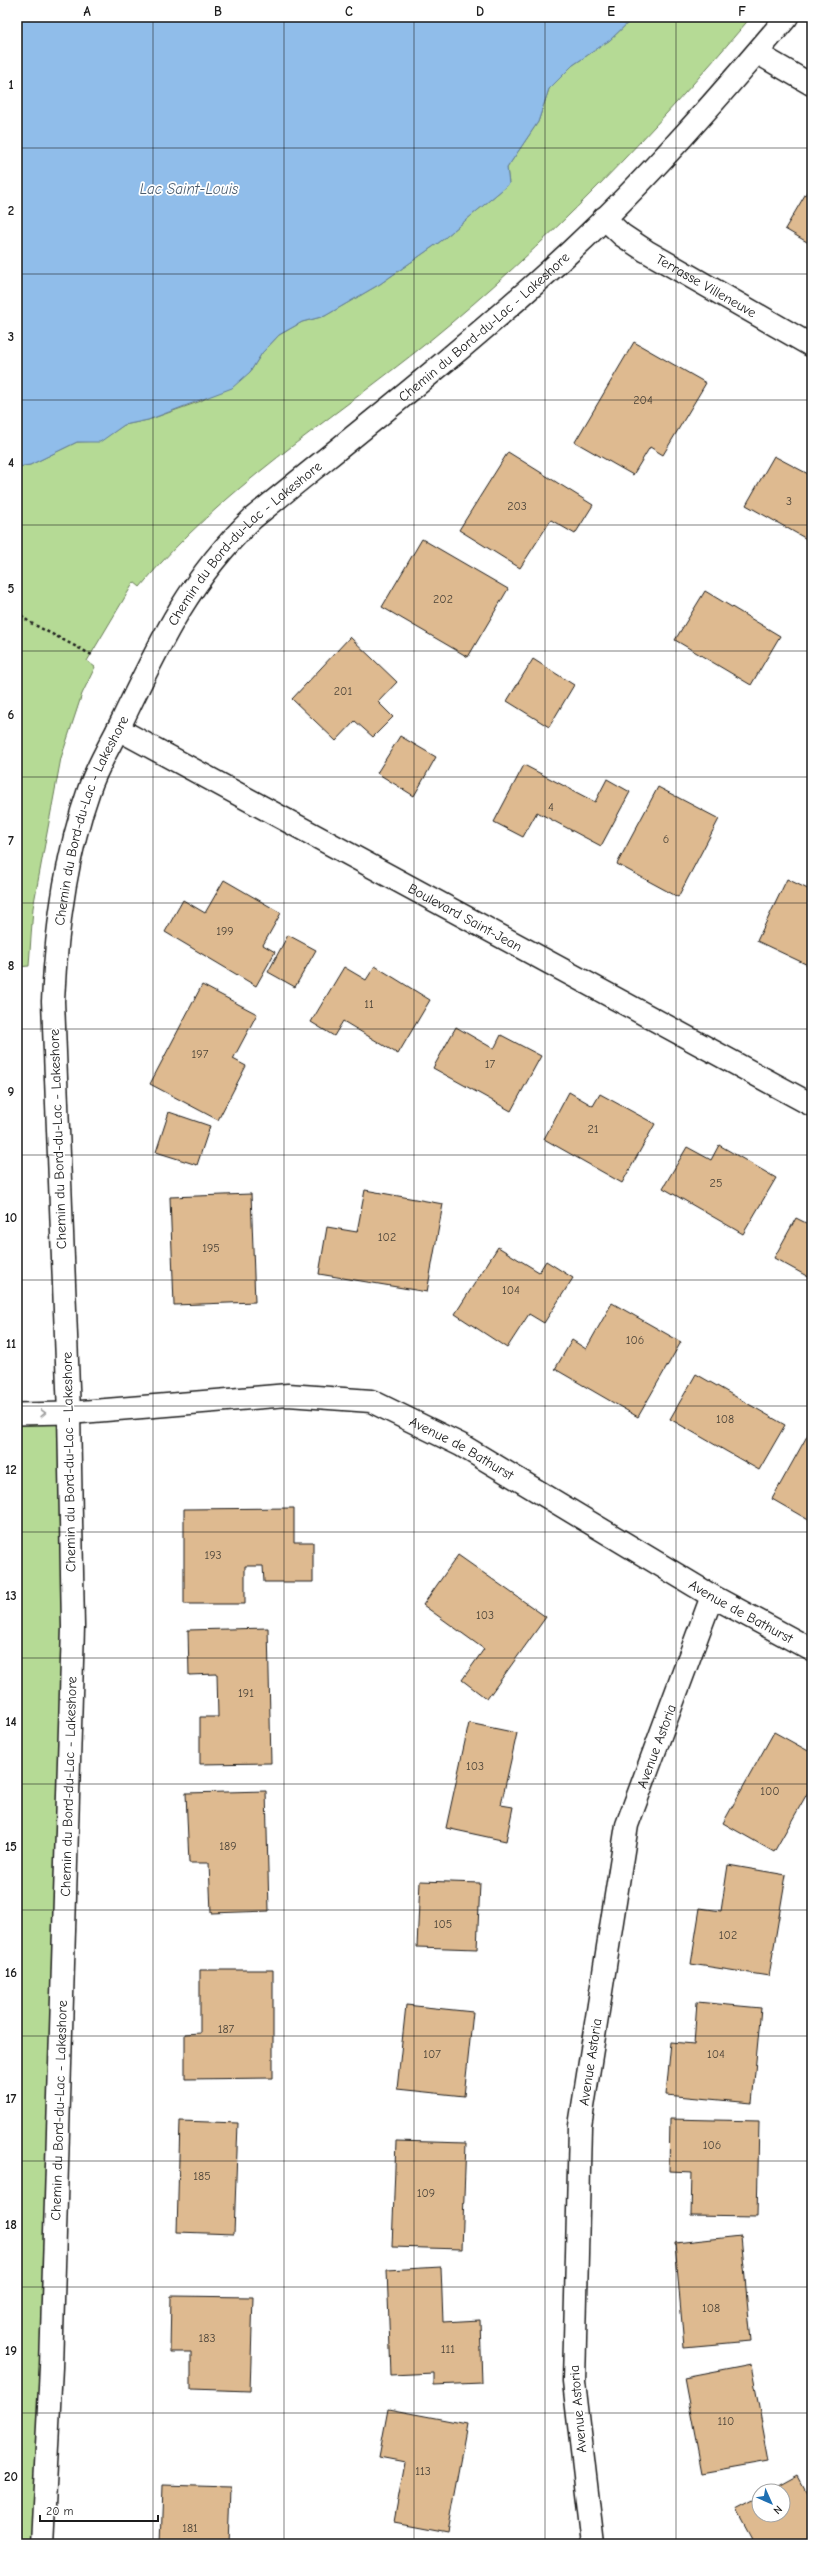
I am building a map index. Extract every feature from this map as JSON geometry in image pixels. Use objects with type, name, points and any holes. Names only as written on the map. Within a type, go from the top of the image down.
[{"type":"street","name":"Chemin du Bord-du-Lac - Lakeshore","points":[[42,2544],[51,2367],[74,1627],[69,1413],[53,1001],[55,967],[72,857],[87,797],[118,729],[179,607],[199,577],[233,536],[253,518],[462,348],[604,218],[757,53],[787,17]]},
{"type":"street","name":"Terrasse Villeneuve","points":[[604,218],[639,246],[812,346]]},
{"type":"street","name":"Boulevard Saint-Jean","points":[[118,729],[812,1105]]},
{"type":"street","name":"Avenue de Bathurst","points":[[69,1413],[288,1395],[371,1401],[461,1445],[712,1596],[812,1650]]},
{"type":"street","name":"Avenue Astoria","points":[[593,2544],[574,2382],[580,2126],[628,1825],[712,1596]]},
{"type":"lane","points":[[757,53],[812,85]]},
{"type":"lane","points":[[17,1414],[69,1413]]},
{"type":"path","points":[[17,612],[29,622],[94,656]]},
{"type":"green space","points":[[634,17],[751,17],[637,145],[556,228],[514,267],[428,342],[315,428],[241,487],[205,518],[140,587],[134,582],[87,661],[95,667],[82,694],[61,758],[33,908],[29,966],[17,967],[17,467],[30,465],[77,442],[100,441],[124,425],[148,420],[201,401],[250,372],[262,353],[279,335],[302,322],[325,316],[380,284],[441,241],[509,184],[507,168],[538,122],[549,89],[573,65],[610,40]]},
{"type":"green space","points":[[17,1406],[69,1413],[42,2544],[17,2544]]},
{"type":"water","name":"Lac Saint-Louis","points":[[17,17],[634,17],[610,40],[573,65],[549,89],[538,122],[507,168],[509,184],[441,241],[380,284],[325,316],[302,322],[279,335],[262,353],[250,372],[232,388],[148,420],[124,425],[100,442],[77,442],[30,465],[17,467]]},
{"type":"building","points":[[812,183],[812,245],[785,229]]},
{"type":"building","points":[[634,342],[706,383],[663,455],[650,447],[633,475],[575,442]]},
{"type":"building","points":[[508,452],[593,505],[575,534],[551,520],[520,568],[459,530]]},
{"type":"building","points":[[774,456],[812,476],[812,542],[746,505]]},
{"type":"building","points":[[422,539],[508,589],[468,657],[382,607]]},
{"type":"building","points":[[705,591],[780,636],[751,685],[675,640]]},
{"type":"building","points":[[350,637],[397,682],[378,702],[393,717],[373,737],[355,721],[336,741],[292,699]]},
{"type":"building","points":[[533,659],[574,685],[549,727],[507,701]]},
{"type":"building","points":[[400,736],[436,757],[414,796],[377,773]]},
{"type":"building","points":[[524,765],[595,802],[607,779],[630,792],[601,846],[537,812],[523,837],[494,822]]},
{"type":"building","points":[[658,787],[719,819],[678,897],[617,864]]},
{"type":"building","points":[[787,879],[812,891],[812,967],[757,941]]},
{"type":"building","points":[[224,880],[281,913],[263,945],[275,952],[256,986],[165,932],[183,900],[205,913]]},
{"type":"building","points":[[288,935],[316,950],[295,987],[268,972]]},
{"type":"building","points":[[375,966],[430,1000],[398,1054],[343,1021],[334,1036],[311,1022],[344,967],[366,980]]},
{"type":"building","points":[[202,985],[257,1014],[233,1059],[246,1066],[218,1120],[150,1084]]},
{"type":"building","points":[[456,1027],[494,1049],[501,1035],[541,1056],[511,1111],[433,1068]]},
{"type":"building","points":[[569,1092],[593,1106],[600,1094],[655,1124],[622,1183],[544,1139]]},
{"type":"building","points":[[169,1112],[210,1126],[197,1165],[156,1152]]},
{"type":"building","points":[[719,1145],[776,1178],[743,1234],[663,1188],[687,1147],[711,1160]]},
{"type":"building","points":[[365,1190],[443,1204],[427,1292],[319,1274],[327,1227],[357,1232]]},
{"type":"building","points":[[251,1194],[255,1302],[174,1305],[170,1197]]},
{"type":"building","points":[[796,1218],[812,1226],[812,1279],[774,1258]]},
{"type":"building","points":[[498,1247],[539,1272],[546,1261],[573,1278],[544,1323],[529,1314],[507,1348],[455,1314]]},
{"type":"building","points":[[612,1303],[681,1342],[638,1417],[555,1369],[572,1340],[586,1349]]},
{"type":"building","points":[[696,1374],[785,1425],[759,1470],[670,1419]]},
{"type":"building","points":[[812,1429],[812,1522],[772,1499]]},
{"type":"building","points":[[294,1508],[294,1542],[313,1542],[313,1582],[264,1582],[263,1566],[245,1566],[245,1604],[184,1604],[184,1509]]},
{"type":"building","points":[[458,1555],[546,1617],[487,1699],[462,1680],[484,1649],[423,1605]]},
{"type":"building","points":[[268,1628],[271,1763],[200,1764],[200,1717],[218,1717],[217,1674],[189,1675],[188,1630]]},
{"type":"building","points":[[469,1723],[517,1733],[501,1805],[513,1807],[506,1841],[446,1828]]},
{"type":"building","points":[[774,1732],[812,1753],[812,1785],[774,1852],[723,1823]]},
{"type":"building","points":[[266,1791],[269,1911],[211,1913],[209,1863],[189,1863],[186,1793]]},
{"type":"building","points":[[728,1865],[786,1875],[769,1976],[691,1964],[700,1908],[721,1911]]},
{"type":"building","points":[[420,1881],[480,1883],[477,1949],[417,1947]]},
{"type":"building","points":[[200,1970],[273,1970],[273,2078],[185,2079],[185,2034],[200,2033]]},
{"type":"building","points":[[697,2002],[761,2008],[752,2103],[666,2095],[671,2042],[694,2044]]},
{"type":"building","points":[[406,2005],[473,2012],[464,2096],[397,2089]]},
{"type":"building","points":[[670,2119],[759,2121],[757,2217],[691,2216],[692,2172],[669,2171]]},
{"type":"building","points":[[180,2121],[238,2123],[234,2234],[177,2232]]},
{"type":"building","points":[[396,2141],[466,2143],[462,2249],[392,2247]]},
{"type":"building","points":[[741,2236],[751,2341],[684,2347],[675,2243]]},
{"type":"building","points":[[441,2267],[443,2322],[480,2320],[482,2383],[434,2385],[434,2373],[391,2375],[387,2270]]},
{"type":"building","points":[[171,2296],[253,2297],[250,2391],[191,2389],[191,2352],[170,2352]]},
{"type":"building","points":[[751,2365],[769,2461],[702,2473],[684,2378]]},
{"type":"building","points":[[388,2409],[467,2424],[447,2532],[394,2522],[405,2462],[379,2457]]},
{"type":"building","points":[[797,2476],[812,2504],[812,2544],[755,2544],[736,2509],[751,2501],[751,2523],[791,2523],[791,2483],[784,2483]]},
{"type":"building","points":[[163,2485],[230,2487],[228,2544],[161,2544]]}]
